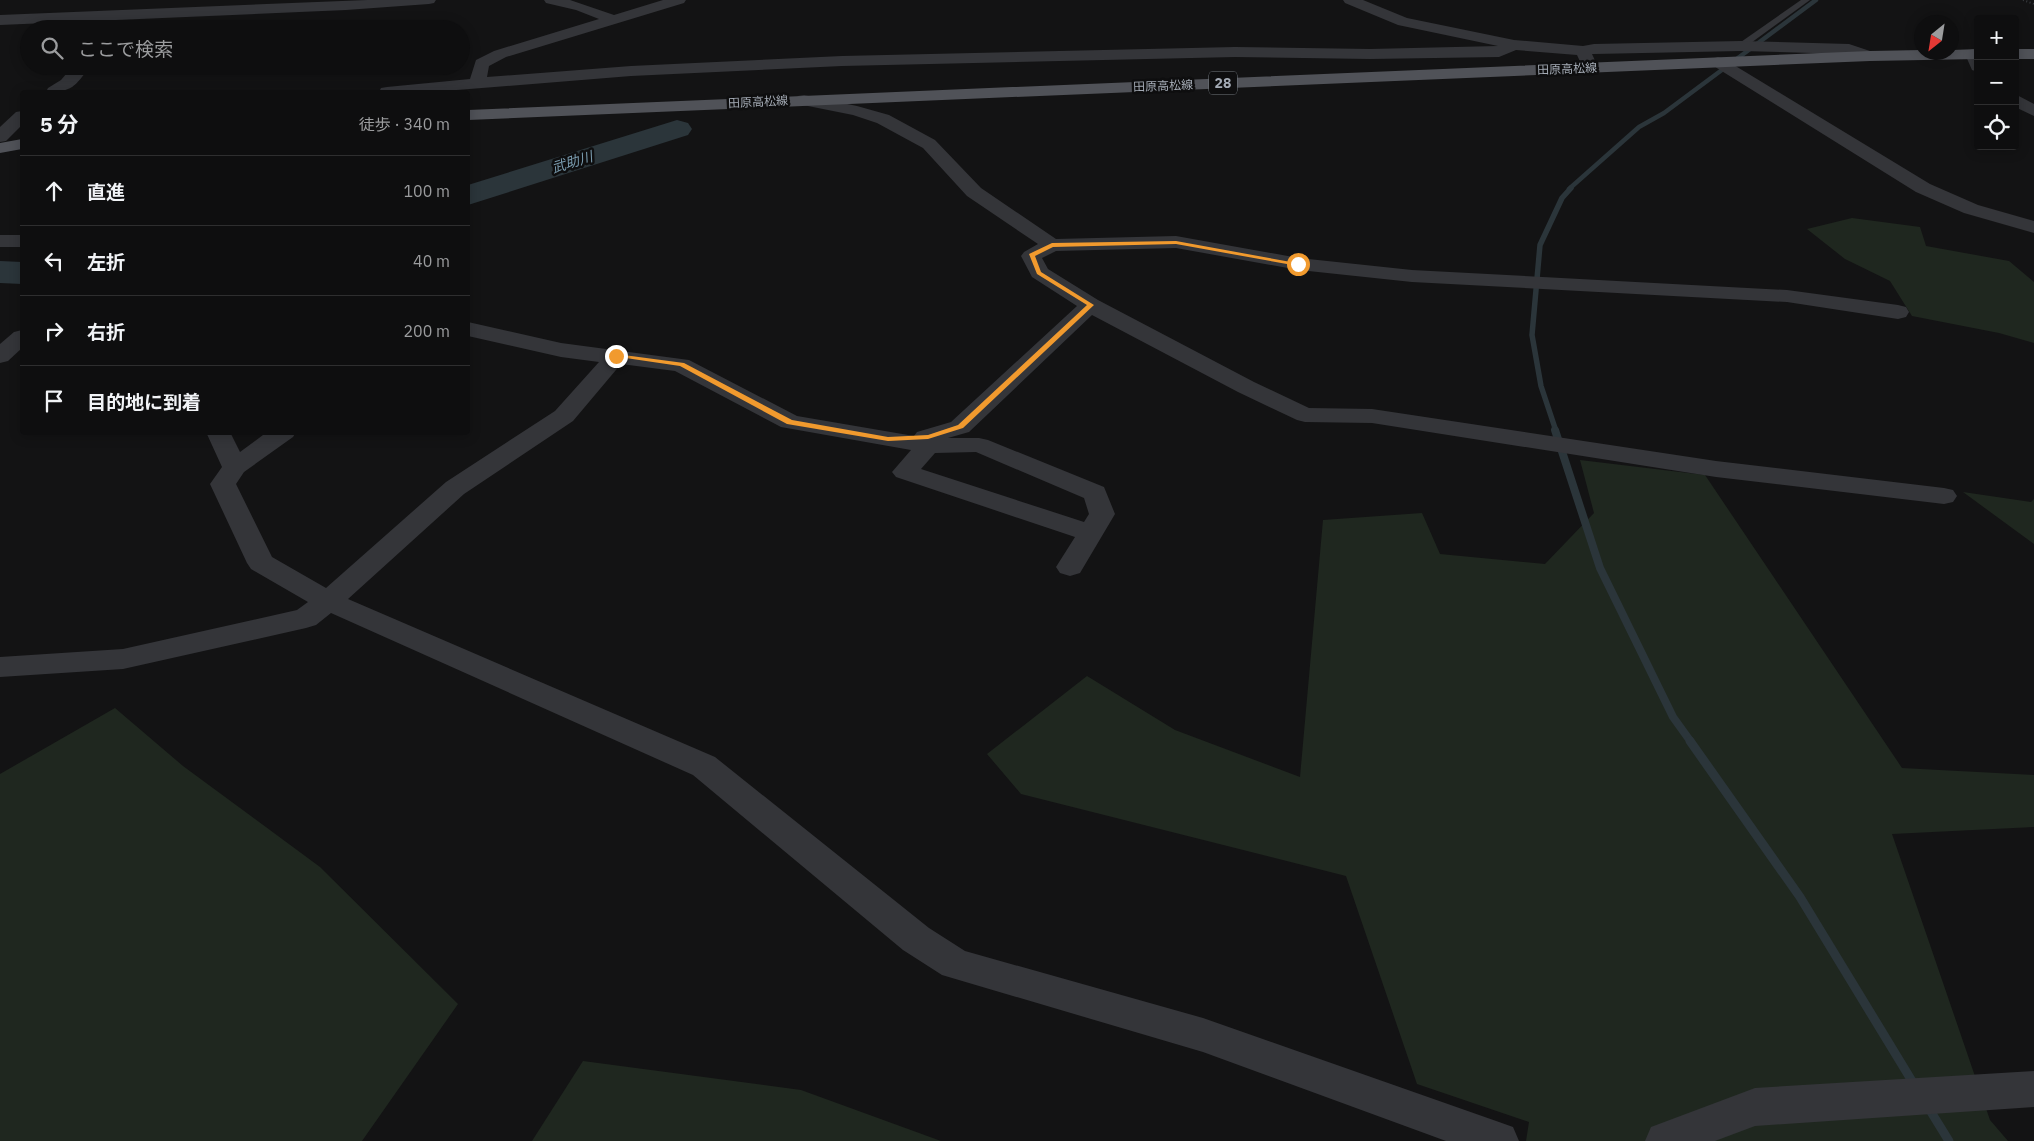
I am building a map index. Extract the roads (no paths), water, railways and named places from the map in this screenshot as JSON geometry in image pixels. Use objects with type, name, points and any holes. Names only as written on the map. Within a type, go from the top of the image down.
[{"type":"main road","points":[[2019,54],[2034,54]]},
{"type":"main road","name":"田原高松線","points":[[470,115],[1870,56],[1974,58]]},
{"type":"main road","points":[[0,148],[20,144]]},
{"type":"street","points":[[23,20],[346,6],[429,0]]},
{"type":"street","points":[[551,0],[581,7],[614,20]]},
{"type":"street","points":[[477,82],[482,63],[500,54],[679,0]]},
{"type":"street","points":[[1350,0],[1404,22],[1514,45],[1583,52],[1594,49],[1741,46],[1849,49],[1870,56]]},
{"type":"street","points":[[0,21],[22,5]]},
{"type":"street","points":[[0,21],[20,20]]},
{"type":"street","points":[[0,21],[6,28],[20,29]]},
{"type":"street","points":[[405,90],[477,82],[631,71],[842,61],[1226,52],[1370,54],[1499,52],[1514,45]]},
{"type":"street","points":[[1583,52],[1591,68]]},
{"type":"street","points":[[1718,62],[1922,188],[1971,209],[2034,227]]},
{"type":"street","points":[[57,90],[67,84],[74,75]]},
{"type":"street","points":[[804,100],[857,111],[883,119],[930,144],[974,192],[1052,245]]},
{"type":"street","points":[[2019,102],[2034,112]]},
{"type":"street","points":[[0,137],[20,118]]},
{"type":"street","points":[[0,137],[20,135]]},
{"type":"street","points":[[0,255],[13,241]]},
{"type":"street","points":[[1898,312],[1787,296],[1412,276],[1298,264],[1176,242],[1052,245],[1032,256],[1039,273],[1090,305],[1246,388],[1305,415],[1372,416],[1716,469],[1944,496]]},
{"type":"street","points":[[888,439],[928,437],[960,427],[1090,305]]},
{"type":"street","points":[[470,329],[561,350],[681,364],[790,422],[928,446],[979,445],[1095,493],[1102,514],[1070,567]]},
{"type":"street","points":[[0,335],[20,337]]},
{"type":"street","points":[[0,356],[20,339]]},
{"type":"street","points":[[0,667],[123,659],[306,618],[328,601],[455,488],[564,416],[616,356]]},
{"type":"street","points":[[219,435],[235,467]]},
{"type":"street","points":[[280,435],[235,467],[223,484],[262,562],[328,601],[704,766],[916,939],[955,964],[1203,1035],[1499,1141]]},
{"type":"street","points":[[928,446],[905,472],[1090,534]]},
{"type":"street","points":[[1665,1141],[1755,1106],[2034,1089]]},
{"type":"lane","points":[[1741,46],[1806,0]]},
{"type":"waterway","points":[[1569,189],[1639,127],[1664,113],[1816,0]]},
{"type":"waterway","name":"武助川","points":[[470,194],[677,129]]},
{"type":"waterway","points":[[1556,431],[1541,386],[1532,335],[1540,245],[1562,198],[1571,188]]},
{"type":"waterway","name":"武助川","points":[[0,272],[20,273]]},
{"type":"waterway","points":[[1555,430],[1600,568],[1673,717],[1691,742]]},
{"type":"waterway","points":[[1690,741],[1800,897],[1915,1086]]},
{"type":"waterway","points":[[1928,1107],[1949,1141]]}]
